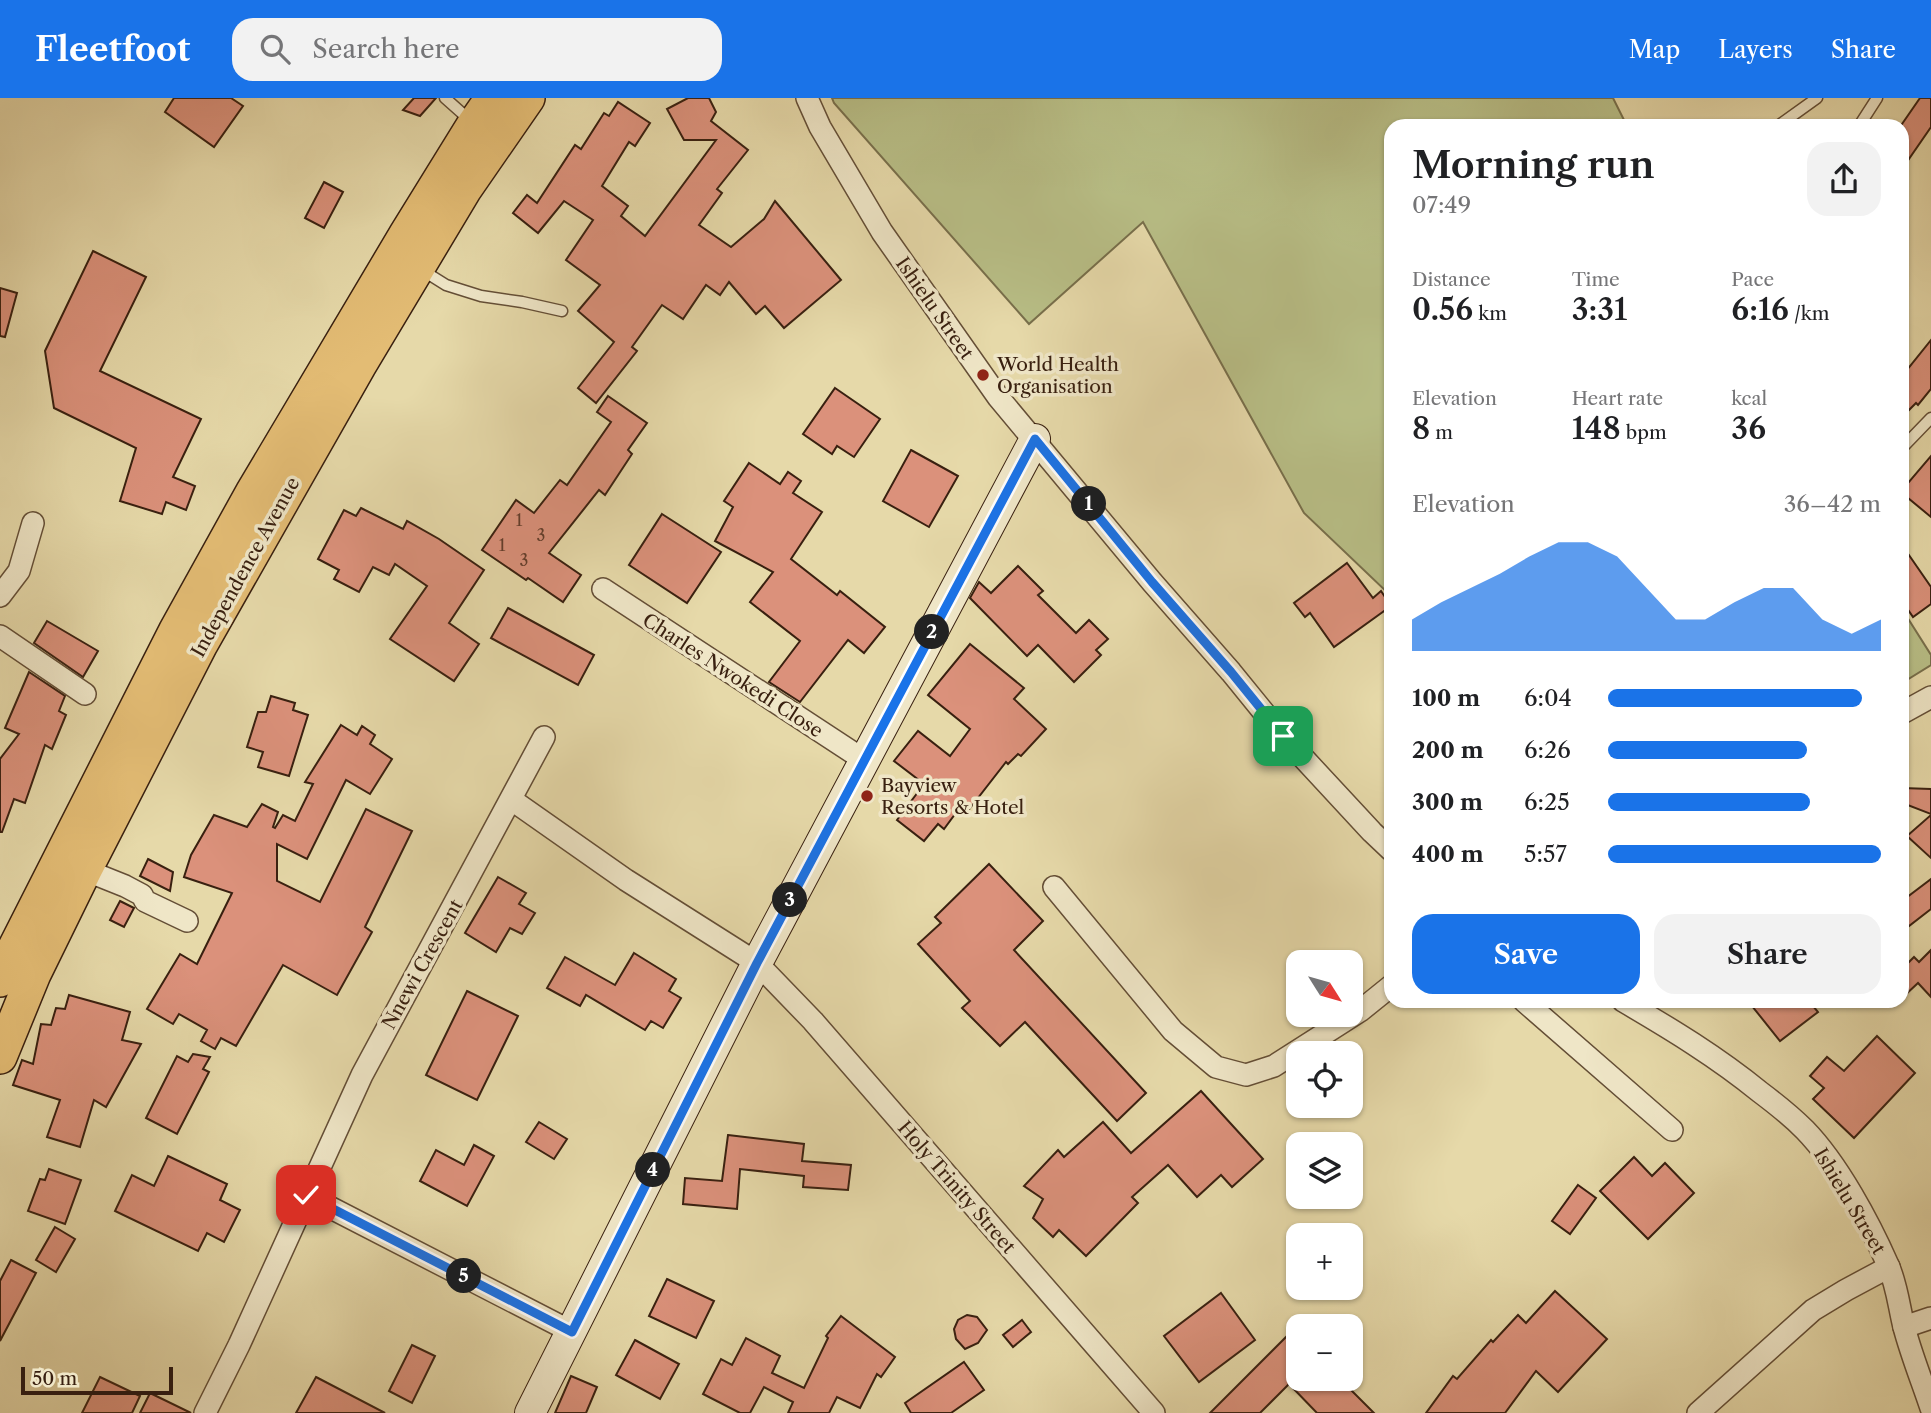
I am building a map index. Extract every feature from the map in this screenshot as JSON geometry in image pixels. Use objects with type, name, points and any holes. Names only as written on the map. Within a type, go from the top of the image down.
[{"type":"main road","name":"Independence Avenue","points":[[0,1057],[14,972],[188,637],[345,390],[465,189],[528,98]]},
{"type":"main road","name":"Independence Avenue","points":[[14,972],[85,870],[252,493],[333,354],[483,111]]},
{"type":"street","name":"Ishielu Street","points":[[807,98],[820,127],[882,232],[999,397],[1283,736],[1384,843]]},
{"type":"street","points":[[530,1413],[757,963],[1035,439]]},
{"type":"street","points":[[0,596],[19,571],[33,523]]},
{"type":"street","name":"Charles Nwokedi Close","points":[[603,589],[864,760]]},
{"type":"street","points":[[0,636],[85,694]]},
{"type":"street","points":[[1909,709],[1931,698]]},
{"type":"street","name":"Nnewi Crescent","points":[[205,1413],[239,1345],[362,1075],[544,737]]},
{"type":"street","name":"Holy Trinity Street","points":[[512,800],[626,880],[757,963],[813,1021],[1154,1413]]},
{"type":"street","points":[[85,870],[125,886],[142,895],[145,901],[187,921]]},
{"type":"street","points":[[1054,887],[1173,1031],[1216,1067],[1246,1075],[1274,1066],[1360,1011],[1384,992]]},
{"type":"street","points":[[1532,1008],[1672,1130]]},
{"type":"street","name":"Ishielu Street","points":[[1635,1008],[1740,1075],[1803,1128],[1817,1144],[1841,1178],[1889,1267],[1904,1327],[1931,1408]]},
{"type":"street","points":[[306,1195],[572,1332]]},
{"type":"street","points":[[1698,1413],[1813,1310],[1889,1267]]},
{"type":"street","points":[[1904,1327],[1931,1318]]},
{"type":"lane","points":[[444,98],[483,111]]},
{"type":"lane","points":[[1788,119],[1817,98]]},
{"type":"lane","points":[[1864,119],[1877,98]]},
{"type":"lane","points":[[418,268],[446,285],[481,296],[562,311]]},
{"type":"lane","points":[[1909,441],[1931,418]]},
{"type":"green space","points":[[832,98],[1613,98],[1624,119],[1384,119],[1384,589],[1304,513],[1143,222],[1029,324]]},
{"type":"green space","points":[[1909,620],[1931,655],[1931,665],[1909,679]]},
{"type":"building","points":[[174,98],[231,98],[243,106],[214,147],[165,112]]},
{"type":"building","points":[[414,98],[436,98],[420,116],[403,110]]},
{"type":"building","points":[[688,98],[709,98],[716,112],[711,121],[748,150],[717,189],[722,193],[699,225],[731,247],[764,219],[775,201],[841,280],[784,328],[765,306],[756,314],[729,282],[720,295],[706,285],[683,319],[662,305],[632,347],[637,351],[596,403],[578,388],[614,342],[578,311],[600,285],[566,260],[593,220],[564,201],[538,233],[513,213],[527,195],[537,203],[575,145],[581,149],[604,113],[609,116],[618,102],[650,123],[635,146],[629,142],[602,186],[628,206],[621,216],[645,236],[716,140],[684,140],[667,109]]},
{"type":"building","points":[[1920,98],[1931,98],[1931,127],[1909,159],[1909,119],[1905,119]]},
{"type":"building","points":[[324,182],[343,192],[324,228],[305,218]]},
{"type":"building","points":[[93,251],[146,277],[100,371],[201,419],[173,477],[195,486],[186,510],[166,502],[162,514],[120,501],[136,448],[54,408],[45,351]]},
{"type":"building","points":[[0,288],[17,293],[5,337],[0,336]]},
{"type":"building","points":[[1931,340],[1931,389],[1918,405],[1916,403],[1909,410],[1909,367]]},
{"type":"building","points":[[835,388],[880,419],[854,457],[837,446],[832,454],[803,434]]},
{"type":"building","points":[[608,396],[647,423],[628,450],[632,454],[605,495],[599,490],[549,553],[581,575],[563,602],[482,550],[516,500],[534,513],[560,480],[567,485],[611,422],[597,412]]},
{"type":"building","points":[[911,450],[958,476],[929,527],[883,501]]},
{"type":"building","points":[[1931,456],[1931,517],[1909,499],[1909,482]]},
{"type":"building","points":[[749,463],[780,484],[788,472],[801,481],[793,493],[822,512],[791,559],[837,595],[840,591],[885,627],[864,653],[848,640],[800,702],[769,682],[800,641],[750,602],[773,572],[715,541],[733,507],[724,501]]},
{"type":"building","points":[[361,508],[403,529],[407,521],[484,570],[449,623],[479,644],[454,681],[390,639],[427,586],[395,564],[389,575],[373,567],[359,592],[334,579],[339,570],[318,559],[344,510],[356,516]]},
{"type":"building","points":[[662,514],[721,552],[687,603],[629,565]]},
{"type":"building","points":[[1909,555],[1931,587],[1931,604],[1913,617],[1909,611]]},
{"type":"building","points":[[1347,563],[1373,598],[1381,591],[1384,596],[1384,611],[1334,647],[1310,613],[1305,617],[1294,603]]},
{"type":"building","points":[[1018,566],[1043,591],[1038,595],[1076,633],[1089,620],[1108,639],[1096,650],[1101,655],[1074,682],[1038,645],[1027,656],[970,598],[979,582],[991,593]]},
{"type":"building","points":[[508,608],[594,655],[578,685],[491,638]]},
{"type":"building","points":[[47,621],[98,651],[83,677],[34,643]]},
{"type":"building","points":[[970,644],[1024,688],[1014,699],[1046,729],[1021,756],[1018,754],[1008,764],[1006,762],[967,812],[961,806],[944,829],[938,824],[924,841],[897,820],[924,784],[894,761],[918,731],[950,756],[970,729],[928,695]]},
{"type":"building","points":[[29,672],[65,696],[59,711],[66,715],[52,749],[45,745],[25,803],[14,799],[0,832],[0,759],[19,734],[5,728]]},
{"type":"building","points":[[271,696],[295,703],[293,710],[308,715],[289,776],[258,767],[263,752],[247,747],[258,712],[266,712]]},
{"type":"building","points":[[341,725],[357,735],[362,726],[375,735],[370,744],[392,759],[370,794],[346,780],[307,859],[277,844],[277,881],[320,902],[366,809],[412,831],[365,927],[372,932],[337,995],[283,965],[236,1046],[221,1038],[215,1049],[201,1041],[207,1030],[179,1014],[173,1024],[147,1009],[180,954],[197,964],[232,893],[184,877],[191,855],[214,815],[247,827],[262,804],[278,812],[273,827],[275,828],[283,815],[295,821],[313,784],[305,782]]},
{"type":"building","points":[[1909,788],[1931,789],[1931,814],[1909,806]]},
{"type":"building","points":[[1931,815],[1931,858],[1909,838],[1909,834]]},
{"type":"building","points":[[148,859],[173,872],[170,891],[140,876]]},
{"type":"building","points":[[989,864],[1043,921],[1014,950],[1146,1093],[1117,1121],[1025,1022],[1000,1046],[962,1008],[970,1001],[918,944],[941,923],[935,917]]},
{"type":"building","points":[[498,877],[526,893],[519,904],[535,913],[522,934],[510,928],[496,952],[465,933]]},
{"type":"building","points":[[1931,879],[1931,909],[1909,926],[1909,896]]},
{"type":"building","points":[[120,901],[134,908],[124,927],[110,920]]},
{"type":"building","points":[[1931,950],[1931,997],[1918,983],[1909,991],[1909,962],[1914,957],[1919,962]]},
{"type":"building","points":[[634,953],[676,979],[669,991],[681,998],[663,1028],[651,1021],[645,1030],[586,995],[580,1006],[547,988],[565,957],[615,985]]},
{"type":"building","points":[[467,991],[518,1016],[477,1100],[426,1075]]},
{"type":"building","points":[[69,995],[130,1012],[122,1040],[141,1044],[106,1107],[94,1100],[80,1147],[47,1137],[60,1100],[13,1085],[22,1060],[33,1064],[41,1024],[51,1025],[56,1008],[65,1009]]},
{"type":"building","points":[[1754,1008],[1815,1008],[1818,1012],[1780,1041]]},
{"type":"building","points":[[1877,1036],[1915,1073],[1854,1138],[1813,1099],[1824,1088],[1810,1076],[1827,1057],[1844,1071]]},
{"type":"building","points":[[193,1054],[210,1057],[203,1069],[209,1072],[177,1134],[146,1118],[177,1056],[188,1062]]},
{"type":"building","points":[[1201,1091],[1263,1159],[1232,1187],[1221,1175],[1197,1197],[1168,1165],[1132,1197],[1138,1203],[1086,1256],[1059,1230],[1053,1237],[1033,1218],[1043,1199],[1024,1186],[1058,1150],[1064,1157],[1103,1122],[1131,1153]]},
{"type":"building","points":[[539,1122],[567,1139],[554,1159],[526,1142]]},
{"type":"building","points":[[728,1135],[804,1144],[802,1161],[851,1165],[848,1190],[803,1187],[804,1176],[740,1169],[737,1209],[683,1204],[685,1178],[722,1181]]},
{"type":"building","points":[[474,1145],[494,1156],[467,1206],[420,1181],[436,1150],[464,1165]]},
{"type":"building","points":[[168,1156],[227,1184],[220,1200],[240,1210],[224,1242],[207,1233],[198,1251],[115,1211],[132,1175],[154,1186]]},
{"type":"building","points":[[1634,1157],[1652,1176],[1665,1163],[1694,1193],[1648,1239],[1600,1191]]},
{"type":"building","points":[[49,1169],[81,1180],[65,1224],[28,1211],[40,1179],[45,1180]]},
{"type":"building","points":[[1578,1185],[1596,1198],[1570,1234],[1552,1221]]},
{"type":"building","points":[[55,1227],[75,1239],[56,1272],[36,1260]]},
{"type":"building","points":[[11,1260],[36,1273],[0,1341],[0,1281]]},
{"type":"building","points":[[667,1279],[714,1301],[696,1338],[649,1316]]},
{"type":"building","points":[[1555,1291],[1607,1339],[1558,1392],[1536,1371],[1505,1413],[1426,1413],[1453,1376],[1457,1379],[1491,1340],[1493,1342],[1518,1315],[1526,1323]]},
{"type":"building","points":[[1221,1293],[1255,1340],[1199,1382],[1164,1336]]},
{"type":"building","points":[[967,1315],[977,1317],[987,1330],[978,1343],[965,1349],[956,1339],[954,1329],[958,1320]]},
{"type":"building","points":[[841,1316],[895,1357],[881,1377],[877,1374],[860,1408],[837,1397],[829,1413],[788,1413],[793,1402],[764,1387],[750,1413],[740,1413],[703,1394],[721,1359],[732,1365],[746,1338],[780,1356],[772,1373],[804,1388],[828,1338],[826,1336]]},
{"type":"building","points":[[1022,1320],[1031,1332],[1013,1347],[1003,1335]]},
{"type":"building","points":[[1286,1337],[1286,1387],[1260,1413],[1210,1413]]},
{"type":"building","points":[[635,1340],[679,1364],[660,1399],[616,1375]]},
{"type":"building","points":[[412,1345],[435,1356],[412,1403],[389,1391]]},
{"type":"building","points":[[964,1362],[984,1390],[951,1413],[911,1413],[905,1403]]},
{"type":"building","points":[[571,1376],[597,1387],[586,1413],[555,1413]]},
{"type":"building","points":[[100,1377],[140,1396],[132,1413],[82,1413]]},
{"type":"building","points":[[316,1377],[385,1413],[296,1413]]},
{"type":"building","points":[[1296,1391],[1352,1391],[1374,1413],[1317,1413]]},
{"type":"building","points":[[150,1393],[191,1413],[140,1413]]},
{"type":"place","name":"World Health Organisation","points":[[983,375]]},
{"type":"place","name":"Bayview Resorts & Hotel","points":[[867,796]]},
{"type":"route","points":[[306,1195],[572,1332],[757,963],[1035,439],[1283,736]]}]
